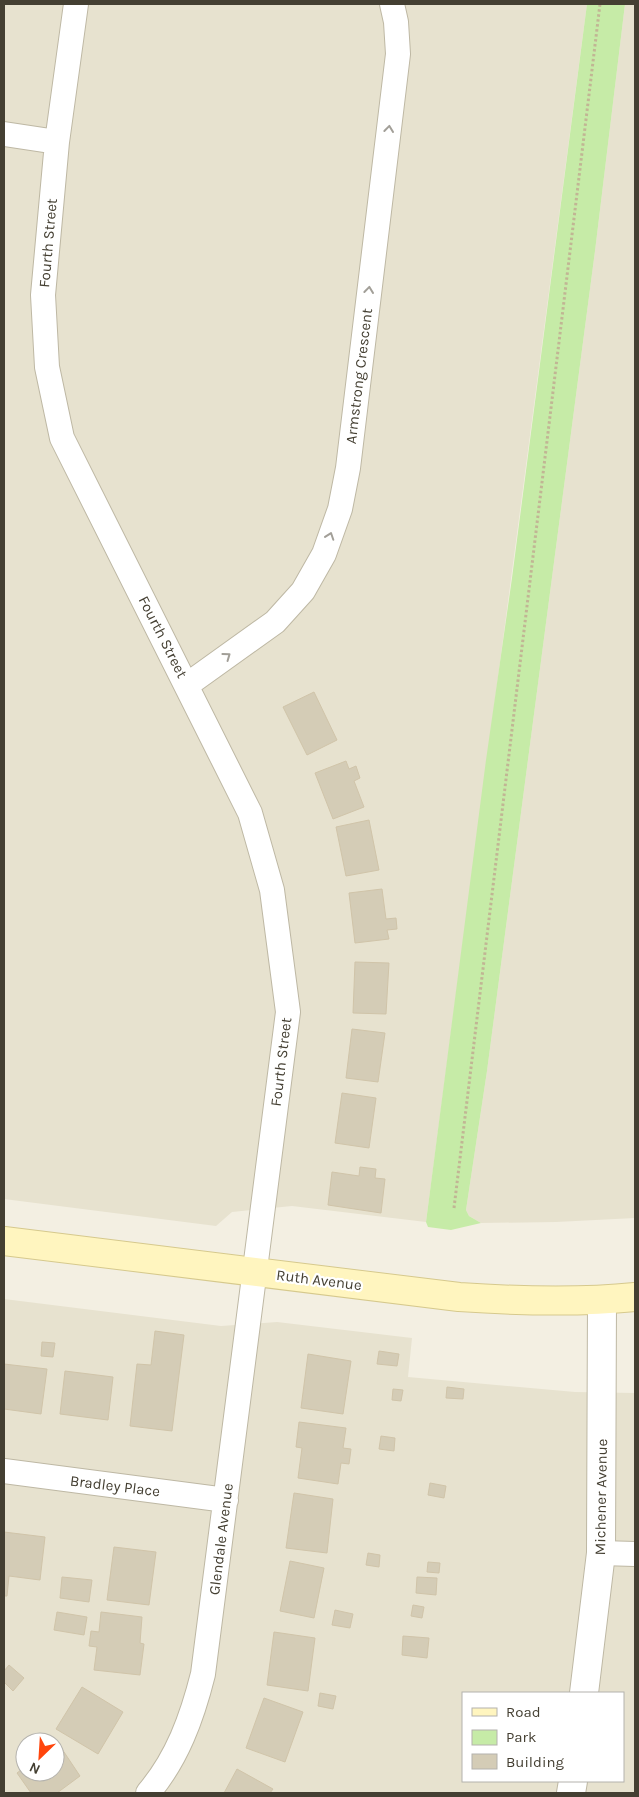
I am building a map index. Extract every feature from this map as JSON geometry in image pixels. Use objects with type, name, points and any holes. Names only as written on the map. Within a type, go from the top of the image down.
[{"type":"main road","name":"Ruth Avenue","points":[[4,1241],[459,1297],[511,1300],[602,1300],[635,1297]]},
{"type":"street","name":"Fourth Street","points":[[76,4],[57,142],[43,296],[47,366],[62,438],[250,813],[272,890],[288,1012],[255,1272]]},
{"type":"street","name":"Armstrong Crescent","points":[[187,685],[275,622],[303,591],[324,554],[340,509],[348,468],[398,54],[396,22],[392,4]]},
{"type":"street","points":[[4,134],[57,142]]},
{"type":"street","name":"Glendale Avenue","points":[[148,1793],[164,1771],[180,1743],[197,1698],[207,1652],[255,1272]]},
{"type":"street","name":"Michener Avenue","points":[[584,1692],[601,1553],[602,1300]]},
{"type":"street","name":"Bradley Place","points":[[4,1471],[226,1500]]},
{"type":"street","points":[[601,1553],[635,1554]]},
{"type":"path","points":[[454,1208],[600,4]]},
{"type":"shaded area","points":[[4,4],[587,4],[426,1222],[292,1206],[232,1212],[216,1226],[4,1199]]},
{"type":"shaded area","points":[[625,4],[635,4],[635,1218],[481,1223],[469,1216],[466,1210],[487,1071],[595,251]]},
{"type":"shaded area","points":[[4,1299],[221,1326],[277,1322],[412,1338],[408,1377],[575,1392],[635,1393],[635,1793],[4,1793]]},
{"type":"green space","points":[[587,4],[625,4],[595,251],[487,1071],[466,1210],[469,1216],[481,1223],[451,1230],[428,1227],[426,1222]]},
{"type":"building","points":[[314,692],[337,740],[307,755],[283,707]]},
{"type":"building","points":[[346,761],[349,769],[356,766],[360,778],[354,781],[364,807],[333,819],[315,773]]},
{"type":"building","points":[[369,820],[379,870],[346,876],[336,827]]},
{"type":"building","points":[[382,889],[386,919],[396,918],[397,929],[387,930],[389,939],[355,943],[349,893]]},
{"type":"building","points":[[355,962],[389,963],[386,1014],[353,1013]]},
{"type":"building","points":[[352,1029],[385,1033],[378,1082],[346,1078]]},
{"type":"building","points":[[342,1093],[376,1098],[369,1148],[335,1143]]},
{"type":"building","points":[[360,1167],[376,1169],[375,1178],[385,1179],[381,1213],[328,1205],[332,1172],[359,1176]]},
{"type":"building","points":[[155,1331],[184,1335],[172,1431],[130,1426],[137,1364],[151,1365]]},
{"type":"building","points":[[42,1342],[55,1343],[53,1357],[41,1356]]},
{"type":"building","points":[[379,1351],[399,1354],[397,1366],[377,1364]]},
{"type":"building","points":[[308,1354],[351,1361],[343,1414],[301,1408]]},
{"type":"building","points":[[4,1364],[47,1369],[41,1414],[4,1409]]},
{"type":"building","points":[[65,1371],[113,1377],[108,1420],[60,1414]]},
{"type":"building","points":[[447,1387],[464,1389],[463,1399],[446,1398]]},
{"type":"building","points":[[393,1389],[403,1390],[401,1401],[392,1400]]},
{"type":"building","points":[[299,1422],[346,1428],[343,1448],[351,1449],[349,1464],[341,1463],[338,1484],[298,1478],[302,1448],[296,1447]]},
{"type":"building","points":[[381,1436],[395,1438],[394,1451],[379,1449]]},
{"type":"building","points":[[430,1483],[446,1486],[444,1498],[428,1495]]},
{"type":"building","points":[[294,1493],[333,1499],[327,1553],[286,1548]]},
{"type":"building","points":[[4,1532],[45,1537],[40,1580],[9,1576],[7,1596],[4,1596]]},
{"type":"building","points":[[114,1547],[156,1552],[149,1605],[107,1600]]},
{"type":"building","points":[[368,1553],[380,1555],[379,1567],[366,1565]]},
{"type":"building","points":[[290,1561],[324,1568],[314,1618],[280,1611]]},
{"type":"building","points":[[428,1562],[440,1563],[439,1573],[427,1572]]},
{"type":"building","points":[[62,1577],[92,1580],[89,1602],[60,1598]]},
{"type":"building","points":[[417,1577],[437,1578],[436,1595],[416,1593]]},
{"type":"building","points":[[413,1605],[424,1607],[422,1618],[411,1616]]},
{"type":"building","points":[[335,1610],[353,1614],[350,1628],[332,1625]]},
{"type":"building","points":[[57,1612],[87,1617],[84,1635],[54,1630]]},
{"type":"building","points":[[101,1612],[142,1617],[140,1643],[144,1644],[140,1675],[94,1670],[97,1647],[89,1646],[91,1631],[99,1632]]},
{"type":"building","points":[[274,1632],[315,1638],[308,1691],[267,1685]]},
{"type":"building","points":[[403,1636],[429,1638],[427,1658],[402,1655]]},
{"type":"building","points":[[9,1665],[24,1678],[13,1691],[4,1682],[4,1671]]},
{"type":"building","points":[[82,1687],[123,1712],[98,1754],[65,1734],[65,1732],[56,1729]]},
{"type":"building","points":[[320,1693],[336,1696],[333,1709],[318,1706]]},
{"type":"building","points":[[264,1698],[303,1712],[285,1762],[246,1748]]},
{"type":"building","points":[[65,1754],[80,1776],[57,1793],[31,1793],[23,1782],[65,1782]]},
{"type":"building","points":[[237,1769],[273,1789],[270,1793],[224,1793]]}]
